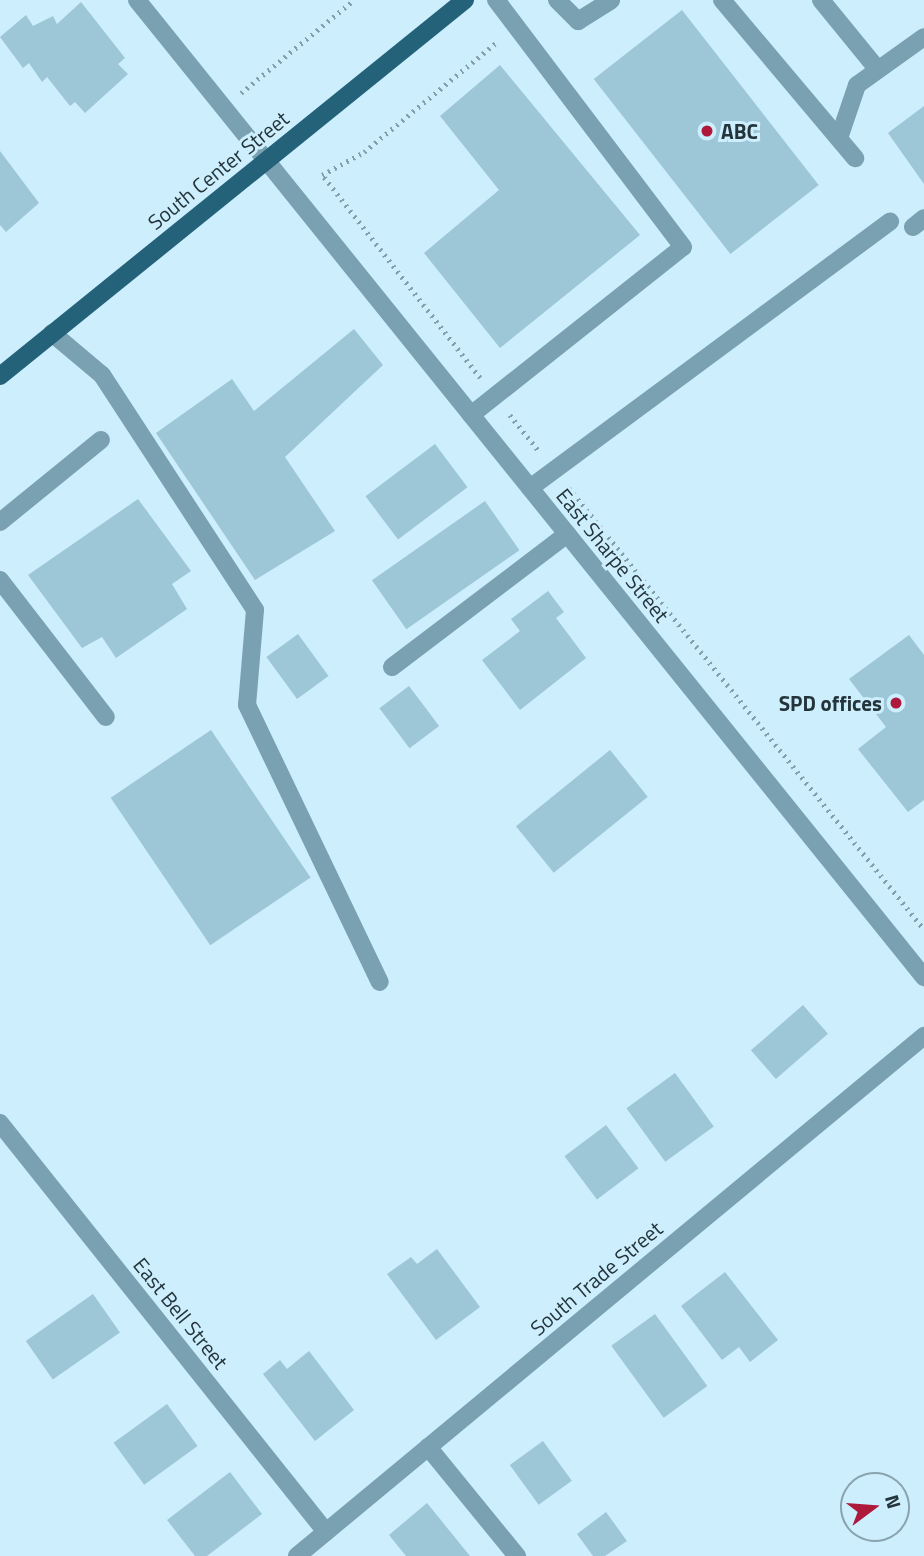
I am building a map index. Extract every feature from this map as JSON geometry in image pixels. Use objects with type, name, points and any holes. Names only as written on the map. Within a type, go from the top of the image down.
[{"type":"main road","name":"South Center Street","points":[[0,376],[464,0]]},
{"type":"street","name":"East Sharpe Street","points":[[136,0],[924,977]]},
{"type":"street","points":[[471,415],[683,247],[496,0]]},
{"type":"street","points":[[557,0],[578,21],[611,0]]},
{"type":"street","points":[[722,0],[855,158]]},
{"type":"street","points":[[821,0],[878,70]]},
{"type":"street","points":[[839,138],[857,85],[924,37]]},
{"type":"street","points":[[530,488],[890,222]]},
{"type":"street","points":[[52,334],[102,375],[254,610],[247,705],[380,982]]},
{"type":"street","points":[[0,522],[101,440]]},
{"type":"street","points":[[392,667],[567,534]]},
{"type":"street","points":[[0,580],[106,717]]},
{"type":"street","name":"South Trade Street","points":[[297,1556],[924,1036]]},
{"type":"street","name":"East Bell Street","points":[[0,1123],[326,1532]]},
{"type":"street","points":[[428,1447],[517,1556]]},
{"type":"path","points":[[224,108],[354,0]]},
{"type":"building","points":[[81,2],[125,58],[118,64],[128,74],[85,113],[75,102],[70,106],[47,77],[42,82],[29,63],[23,68],[0,37],[26,15],[33,26],[53,16],[57,24]]},
{"type":"building","name":"ABC","points":[[682,10],[819,185],[730,254],[594,79]]},
{"type":"building","points":[[500,65],[640,235],[500,348],[424,253],[499,190],[440,116]]},
{"type":"building","points":[[924,106],[924,184],[888,133]]},
{"type":"building","points":[[0,151],[39,203],[6,232],[0,225]]},
{"type":"building","points":[[354,329],[383,365],[285,457],[335,531],[255,580],[156,433],[232,379],[254,411]]},
{"type":"building","points":[[435,444],[467,487],[398,539],[366,496]]},
{"type":"building","points":[[138,499],[191,571],[172,584],[187,609],[116,658],[102,637],[82,648],[28,575]]},
{"type":"building","points":[[485,501],[519,550],[406,629],[372,580]]},
{"type":"building","points":[[548,591],[564,612],[556,618],[586,658],[520,710],[482,660],[520,631],[511,619]]},
{"type":"building","points":[[298,634],[329,676],[297,699],[266,657]]},
{"type":"building","name":"SPD offices","points":[[909,635],[924,655],[924,800],[908,812],[858,749],[886,727],[849,679]]},
{"type":"building","points":[[409,686],[439,726],[410,748],[379,708]]},
{"type":"building","points":[[211,730],[311,878],[210,945],[111,798]]},
{"type":"building","points":[[610,750],[648,797],[554,873],[516,826]]},
{"type":"building","points":[[803,1005],[828,1034],[776,1079],[751,1050]]},
{"type":"building","points":[[675,1073],[714,1126],[665,1162],[626,1108]]},
{"type":"building","points":[[606,1125],[638,1168],[597,1199],[564,1156]]},
{"type":"building","points":[[437,1249],[480,1307],[436,1340],[387,1274],[411,1257],[417,1264]]},
{"type":"building","points":[[725,1272],[778,1340],[750,1362],[739,1347],[722,1360],[681,1306]]},
{"type":"building","points":[[93,1294],[120,1333],[53,1380],[26,1341]]},
{"type":"building","points":[[655,1314],[707,1386],[664,1418],[611,1346]]},
{"type":"building","points":[[309,1351],[354,1410],[315,1441],[263,1374],[280,1360],[287,1369]]},
{"type":"building","points":[[167,1404],[198,1446],[144,1485],[114,1443]]},
{"type":"building","points":[[543,1441],[572,1481],[539,1505],[510,1465]]},
{"type":"building","points":[[230,1472],[262,1514],[207,1556],[195,1556],[167,1520]]},
{"type":"building","points":[[427,1503],[470,1556],[406,1556],[389,1535]]},
{"type":"building","points":[[606,1512],[627,1541],[605,1556],[593,1556],[577,1534]]},
{"type":"place","name":"ABC","points":[[707,131]]},
{"type":"place","name":"SPD offices","points":[[896,703]]}]
